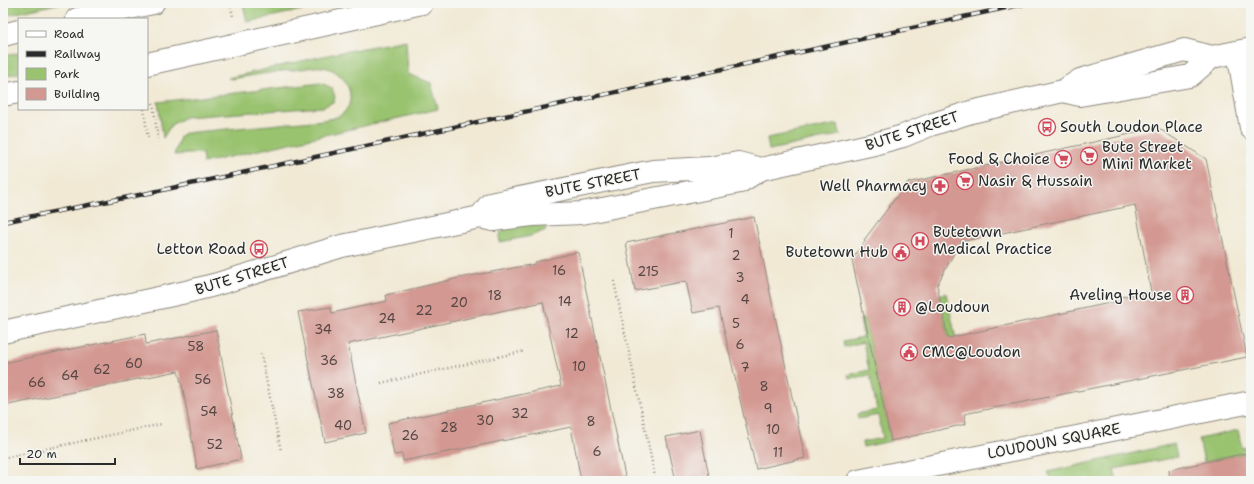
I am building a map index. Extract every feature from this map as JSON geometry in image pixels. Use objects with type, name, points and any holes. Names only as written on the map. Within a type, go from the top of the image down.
[{"type":"street","points":[[148,62],[422,3]]},
{"type":"street","points":[[83,18],[141,8]]},
{"type":"street","points":[[3,35],[18,31]]},
{"type":"street","points":[[1244,51],[1251,128]]},
{"type":"street","name":"BUTE STREET","points":[[3,332],[214,285],[342,246],[480,217],[490,204],[653,171],[709,168],[738,164],[761,168],[874,144],[903,136],[930,125],[971,112],[1063,91],[1080,95],[1190,76],[1212,57],[1244,51]]},
{"type":"street","points":[[3,95],[18,92]]},
{"type":"street","name":"LOUDOUN SQUARE","points":[[858,481],[1251,402]]},
{"type":"path","points":[[153,103],[158,139]]},
{"type":"path","points":[[144,110],[148,140]]},
{"type":"path","points":[[614,281],[656,481]]},
{"type":"path","points":[[381,383],[525,351]]},
{"type":"path","points":[[261,354],[281,451]]},
{"type":"path","points":[[3,458],[162,424]]},
{"type":"green space","points":[[3,3],[62,3],[3,16]]},
{"type":"green space","points":[[334,3],[247,22],[243,4]]},
{"type":"green space","points":[[406,40],[408,74],[431,83],[438,109],[203,163],[202,153],[174,155],[180,137],[184,133],[330,119],[341,115],[347,109],[350,102],[348,86],[344,80],[331,69],[323,67],[275,72],[232,79],[228,78],[332,54]]},
{"type":"green space","points":[[18,53],[18,73],[3,76],[3,56]]},
{"type":"green space","points":[[321,83],[332,88],[335,97],[333,102],[323,107],[185,117],[171,125],[163,138],[158,102]]},
{"type":"green space","points":[[838,124],[840,135],[769,150],[767,138]]},
{"type":"green space","points":[[545,223],[546,230],[531,236],[500,242],[499,236],[506,226]]},
{"type":"green space","points":[[946,293],[963,370],[955,371],[939,295]]},
{"type":"green space","points":[[860,319],[865,319],[891,441],[863,447],[862,442],[883,438],[878,415],[858,419],[857,414],[877,410],[870,375],[849,379],[848,375],[869,370],[863,342],[844,347],[843,341],[863,337]]},
{"type":"green space","points":[[1238,430],[1242,448],[1251,446],[1251,452],[1204,462],[1199,439]]},
{"type":"green space","points":[[1174,444],[1177,457],[1114,469],[1117,481],[1052,481],[1048,472]]},
{"type":"building","points":[[1158,128],[1206,159],[1247,357],[964,414],[966,424],[891,441],[852,260],[865,241],[864,240],[907,183]],"holes":[[[1135,205],[1151,292],[1120,297],[1119,301],[948,338],[937,285],[960,242]]]},
{"type":"building","points":[[754,217],[805,458],[756,469],[719,308],[693,313],[686,281],[635,291],[626,243]]},
{"type":"building","points":[[578,252],[626,481],[581,481],[571,427],[403,461],[402,454],[394,455],[388,423],[561,386],[543,302],[348,344],[366,433],[325,442],[298,312],[331,307],[332,313],[387,301],[386,295],[459,278],[535,264],[535,262]]},
{"type":"building","points":[[216,330],[241,459],[197,469],[183,389],[178,371],[3,406],[3,363],[145,334],[146,344]]},
{"type":"building","points":[[700,430],[709,476],[688,481],[676,481],[666,437]]},
{"type":"building","points":[[1251,452],[1251,481],[1170,481],[1169,470]]},
{"type":"railway","points":[[3,222],[144,194],[1028,3]]},
{"type":"place","name":"South Loudon Place","points":[[1047,127]]},
{"type":"place","name":"Bute Street Mini Market","points":[[1089,156]]},
{"type":"place","name":"Food & Choice","points":[[1063,159]]},
{"type":"place","name":"Nasir & Hussain","points":[[965,181]]},
{"type":"place","name":"Well Pharmacy","points":[[940,186]]},
{"type":"place","name":"Butetown Medical Practice","points":[[920,241]]},
{"type":"place","name":"Letton Road","points":[[259,249]]},
{"type":"place","name":"Butetown Hub","points":[[901,252]]},
{"type":"place","name":"Aveling House","points":[[1185,295]]},
{"type":"place","name":"@Loudoun","points":[[902,307]]},
{"type":"place","name":"CMC@Loudon","points":[[909,352]]}]
